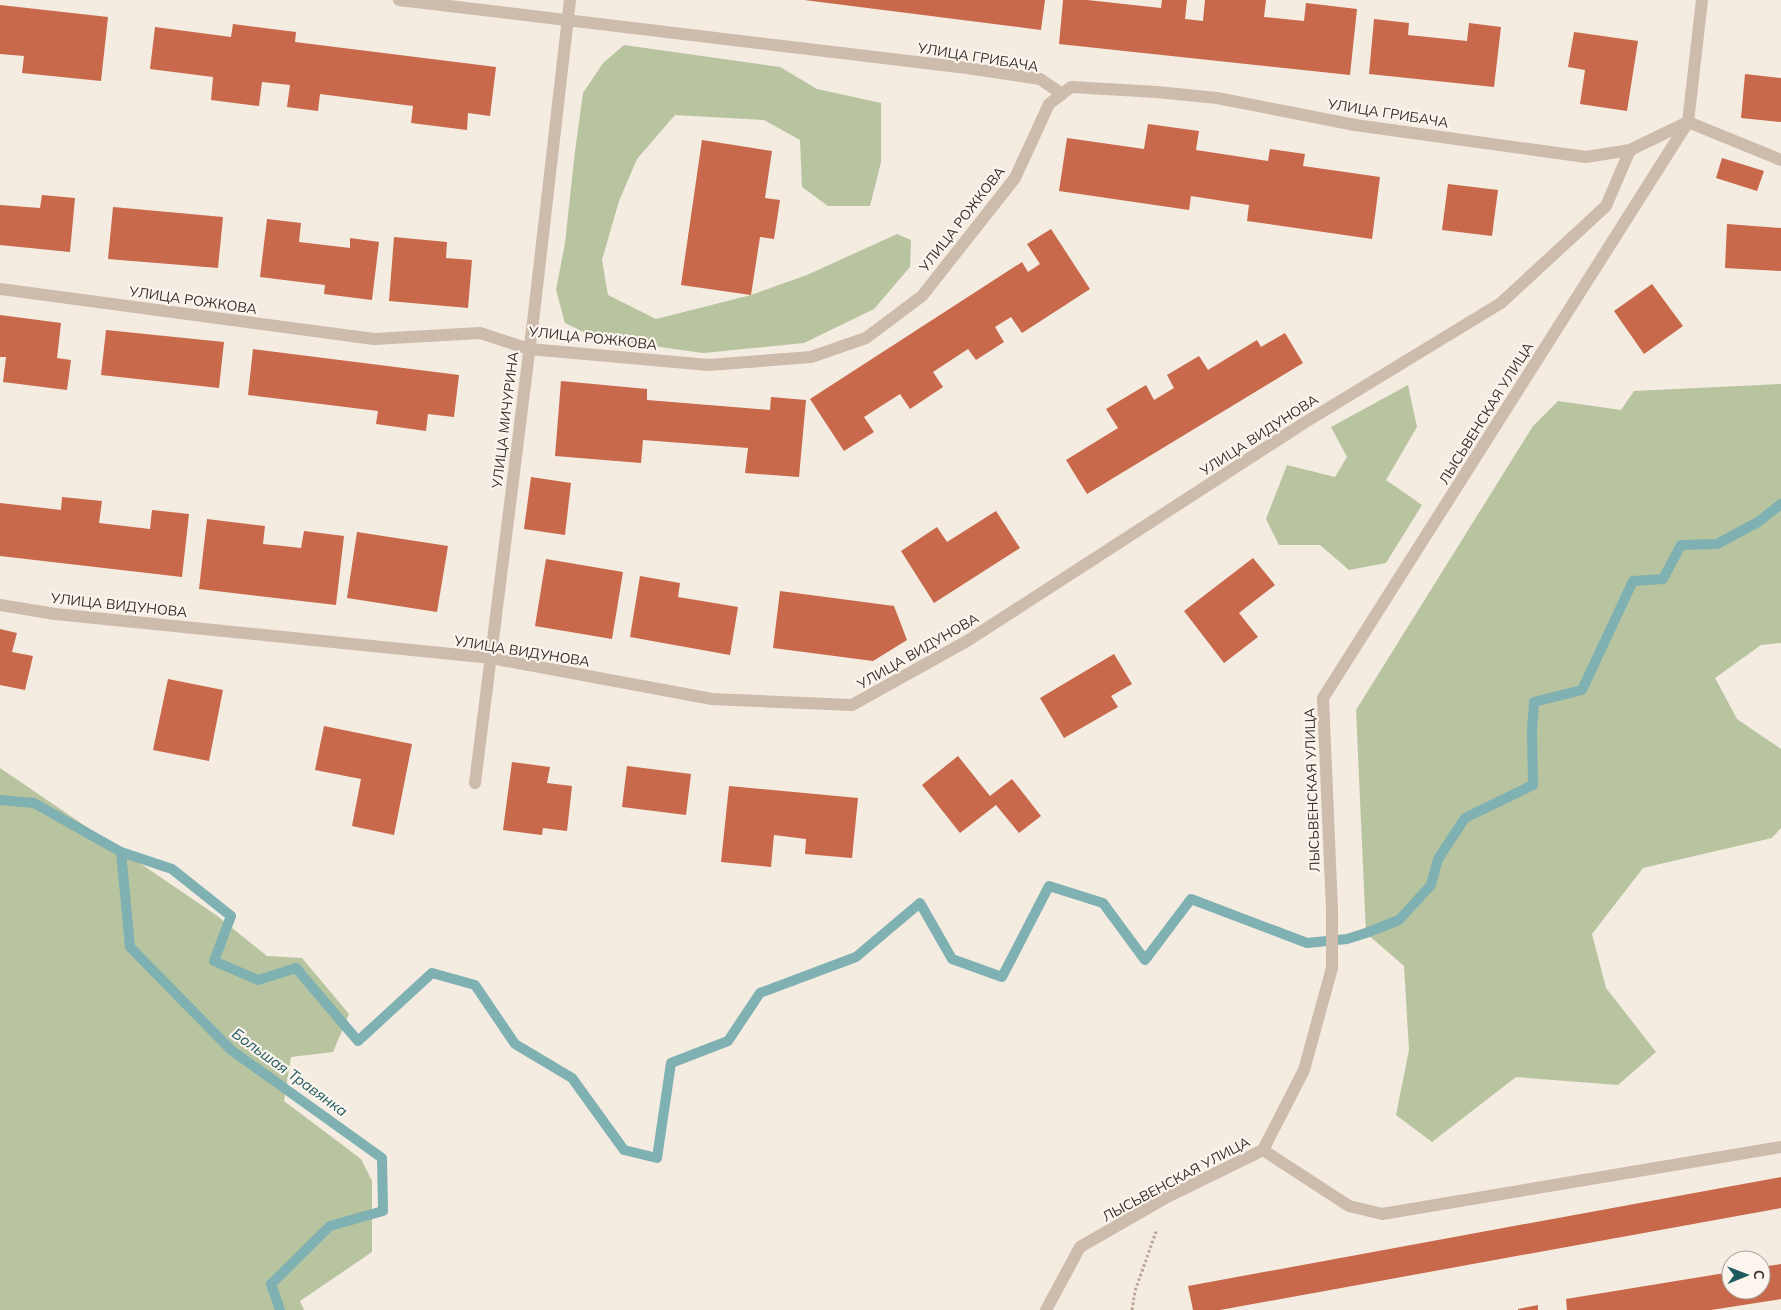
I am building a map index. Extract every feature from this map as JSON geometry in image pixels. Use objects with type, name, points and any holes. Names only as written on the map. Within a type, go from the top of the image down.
[{"type":"street","name":"УЛИЦА ГРИБАЧА","points":[[399,0],[967,68],[1040,79],[1062,94],[1071,87],[1158,92],[1217,98],[1355,125],[1586,157],[1630,150],[1688,122]]},
{"type":"street","name":"УЛИЦА МИЧУРИНА","points":[[475,784],[570,0]]},
{"type":"street","points":[[1702,0],[1688,122],[1781,160]]},
{"type":"street","name":"УЛИЦА РОЖКОВА","points":[[0,289],[374,339],[480,333],[529,348],[709,365],[810,357],[866,338],[922,296],[1015,178],[1048,104],[1062,94]]},
{"type":"street","name":"ЛЫСЬВЕНСКАЯ УЛИЦА","points":[[1046,1310],[1080,1247],[1167,1197],[1263,1150],[1304,1070],[1332,968],[1332,910],[1323,698],[1688,122]]},
{"type":"street","name":"УЛИЦА ВИДУНОВА","points":[[0,605],[55,614],[491,658],[712,699],[852,706],[967,641],[1304,423],[1501,303],[1606,206],[1630,150]]},
{"type":"street","points":[[1263,1150],[1349,1206],[1382,1214],[1781,1147]]},
{"type":"path","points":[[1132,1310],[1135,1291],[1167,1197]]},
{"type":"green space","points":[[624,45],[780,67],[817,89],[881,103],[881,162],[870,206],[828,206],[802,187],[800,140],[764,120],[675,115],[637,159],[619,201],[602,260],[608,295],[656,319],[751,295],[807,275],[897,234],[911,240],[910,267],[874,309],[804,343],[703,353],[596,338],[565,323],[556,290],[565,243],[583,93],[603,63]]},
{"type":"green space","points":[[1781,384],[1781,643],[1761,645],[1715,678],[1737,719],[1781,749],[1781,828],[1772,838],[1643,868],[1592,934],[1606,988],[1656,1052],[1618,1085],[1516,1077],[1432,1142],[1396,1115],[1409,1050],[1404,966],[1366,933],[1356,710],[1533,426],[1558,401],[1621,410],[1634,391]]},
{"type":"green space","points":[[1408,385],[1417,427],[1386,480],[1422,505],[1386,563],[1349,570],[1320,545],[1279,545],[1266,519],[1287,465],[1335,477],[1347,457],[1331,427]]},
{"type":"green space","points":[[0,768],[216,915],[267,956],[302,958],[349,1014],[333,1052],[291,1057],[284,1101],[361,1159],[372,1181],[372,1252],[300,1301],[304,1310],[0,1310]]},
{"type":"building","points":[[804,0],[1045,0],[1041,30]]},
{"type":"building","points":[[1063,0],[1087,0],[1161,8],[1162,0],[1187,0],[1185,19],[1203,21],[1205,0],[1266,0],[1264,17],[1304,21],[1306,3],[1357,9],[1350,75],[1059,44]]},
{"type":"building","points":[[0,5],[108,17],[101,81],[22,73],[24,56],[0,54]]},
{"type":"building","points":[[1374,19],[1409,23],[1408,35],[1467,41],[1469,23],[1501,27],[1494,87],[1369,74]]},
{"type":"building","points":[[233,24],[296,32],[295,42],[496,67],[490,116],[468,113],[467,130],[411,123],[413,106],[320,94],[318,111],[287,107],[290,85],[262,82],[259,106],[211,100],[213,77],[150,69],[155,27],[231,37]]},
{"type":"building","points":[[1574,32],[1638,41],[1627,111],[1580,104],[1585,70],[1568,67]]},
{"type":"building","points":[[1745,74],[1781,78],[1781,122],[1741,118]]},
{"type":"building","points":[[1148,124],[1199,131],[1196,150],[1268,161],[1270,149],[1305,154],[1303,166],[1380,177],[1372,239],[1247,221],[1249,205],[1191,196],[1189,210],[1059,191],[1067,138],[1144,149]]},
{"type":"building","points":[[702,140],[772,151],[765,198],[780,200],[774,239],[760,237],[751,295],[681,285]]},
{"type":"building","points":[[1722,158],[1764,171],[1757,191],[1716,178]]},
{"type":"building","points":[[1448,184],[1498,190],[1492,236],[1442,230]]},
{"type":"building","points":[[42,195],[75,198],[70,252],[0,245],[0,205],[40,208]]},
{"type":"building","points":[[113,207],[223,217],[218,268],[108,259]]},
{"type":"building","points":[[267,219],[301,223],[299,242],[350,248],[350,238],[379,242],[372,300],[324,294],[325,285],[260,277]]},
{"type":"building","points":[[1727,224],[1781,228],[1781,271],[1725,268]]},
{"type":"building","points":[[1051,229],[1090,289],[1022,333],[1011,317],[995,327],[1004,342],[976,360],[968,349],[933,372],[943,387],[910,409],[900,394],[864,417],[874,432],[844,451],[810,399],[1022,262],[1028,272],[1040,264],[1027,244]]},
{"type":"building","points":[[394,237],[447,242],[446,258],[472,260],[468,308],[389,301]]},
{"type":"building","points":[[1652,284],[1683,326],[1644,354],[1614,311]]},
{"type":"building","points":[[0,315],[61,323],[57,358],[71,360],[67,390],[3,382],[6,357],[0,357]]},
{"type":"building","points":[[106,330],[224,342],[219,388],[101,375]]},
{"type":"building","points":[[1285,333],[1303,363],[1087,494],[1066,460],[1118,428],[1106,409],[1146,385],[1154,400],[1174,388],[1167,375],[1199,356],[1208,370],[1257,340],[1261,347]]},
{"type":"building","points":[[253,349],[459,375],[454,417],[428,414],[426,431],[376,424],[378,411],[248,395]]},
{"type":"building","points":[[561,381],[647,389],[647,400],[770,410],[771,397],[806,400],[799,477],[745,473],[748,448],[643,440],[641,463],[555,456]]},
{"type":"building","points":[[531,477],[571,483],[565,535],[524,529]]},
{"type":"building","points":[[62,497],[102,501],[99,523],[150,529],[152,510],[189,514],[182,577],[0,556],[0,503],[61,510]]},
{"type":"building","points":[[996,511],[1020,548],[934,603],[901,551],[937,527],[947,542]]},
{"type":"building","points":[[207,519],[265,526],[263,544],[301,548],[304,531],[344,536],[336,605],[199,589]]},
{"type":"building","points":[[357,532],[448,546],[437,612],[347,598]]},
{"type":"building","points":[[1253,558],[1275,585],[1239,613],[1258,637],[1224,663],[1184,611]]},
{"type":"building","points":[[546,559],[623,572],[612,639],[535,626]]},
{"type":"building","points":[[640,576],[680,583],[678,597],[738,607],[730,655],[630,637]]},
{"type":"building","points":[[780,591],[894,606],[907,640],[873,661],[773,648]]},
{"type":"building","points":[[0,629],[17,633],[12,652],[33,656],[25,690],[0,685]]},
{"type":"building","points":[[1114,654],[1132,684],[1111,696],[1118,707],[1064,738],[1040,698]]},
{"type":"building","points":[[168,679],[223,690],[209,761],[153,750]]},
{"type":"building","points":[[324,726],[412,744],[394,835],[352,826],[361,779],[315,770]]},
{"type":"building","points":[[958,756],[990,796],[1012,779],[1041,816],[1019,833],[996,805],[960,833],[922,785]]},
{"type":"building","points":[[512,762],[550,767],[547,783],[572,786],[567,831],[543,828],[542,835],[503,830]]},
{"type":"building","points":[[627,766],[691,774],[686,815],[622,807]]},
{"type":"building","points":[[729,786],[858,798],[852,858],[805,854],[806,839],[774,835],[771,867],[721,862]]},
{"type":"building","points":[[1781,1177],[1781,1208],[1220,1310],[1193,1310],[1188,1286]]},
{"type":"building","points":[[1781,1264],[1781,1299],[1711,1310],[1567,1310],[1566,1299],[1721,1274],[1721,1300],[1771,1300],[1771,1266]]},
{"type":"building","points":[[1538,1305],[1538,1310],[1518,1310],[1518,1309]]},
{"type":"waterway","points":[[0,800],[34,803],[121,852],[172,869],[231,916],[214,961],[258,980],[296,968],[358,1041],[432,973],[475,985],[515,1044],[572,1078],[624,1150],[657,1158],[671,1063],[728,1041],[760,993],[856,957],[920,903],[952,959],[1002,977],[1049,886],[1103,903],[1145,960],[1191,899],[1307,943],[1347,939],[1399,920],[1431,885],[1438,859],[1465,818],[1533,785],[1532,731],[1534,702],[1582,690],[1633,581],[1663,579],[1681,545],[1717,544],[1758,522],[1781,504]]},
{"type":"waterway","name":"Большая Травянка","points":[[121,852],[130,947],[231,1050],[382,1158],[383,1211],[330,1226],[271,1284],[280,1310]]}]
